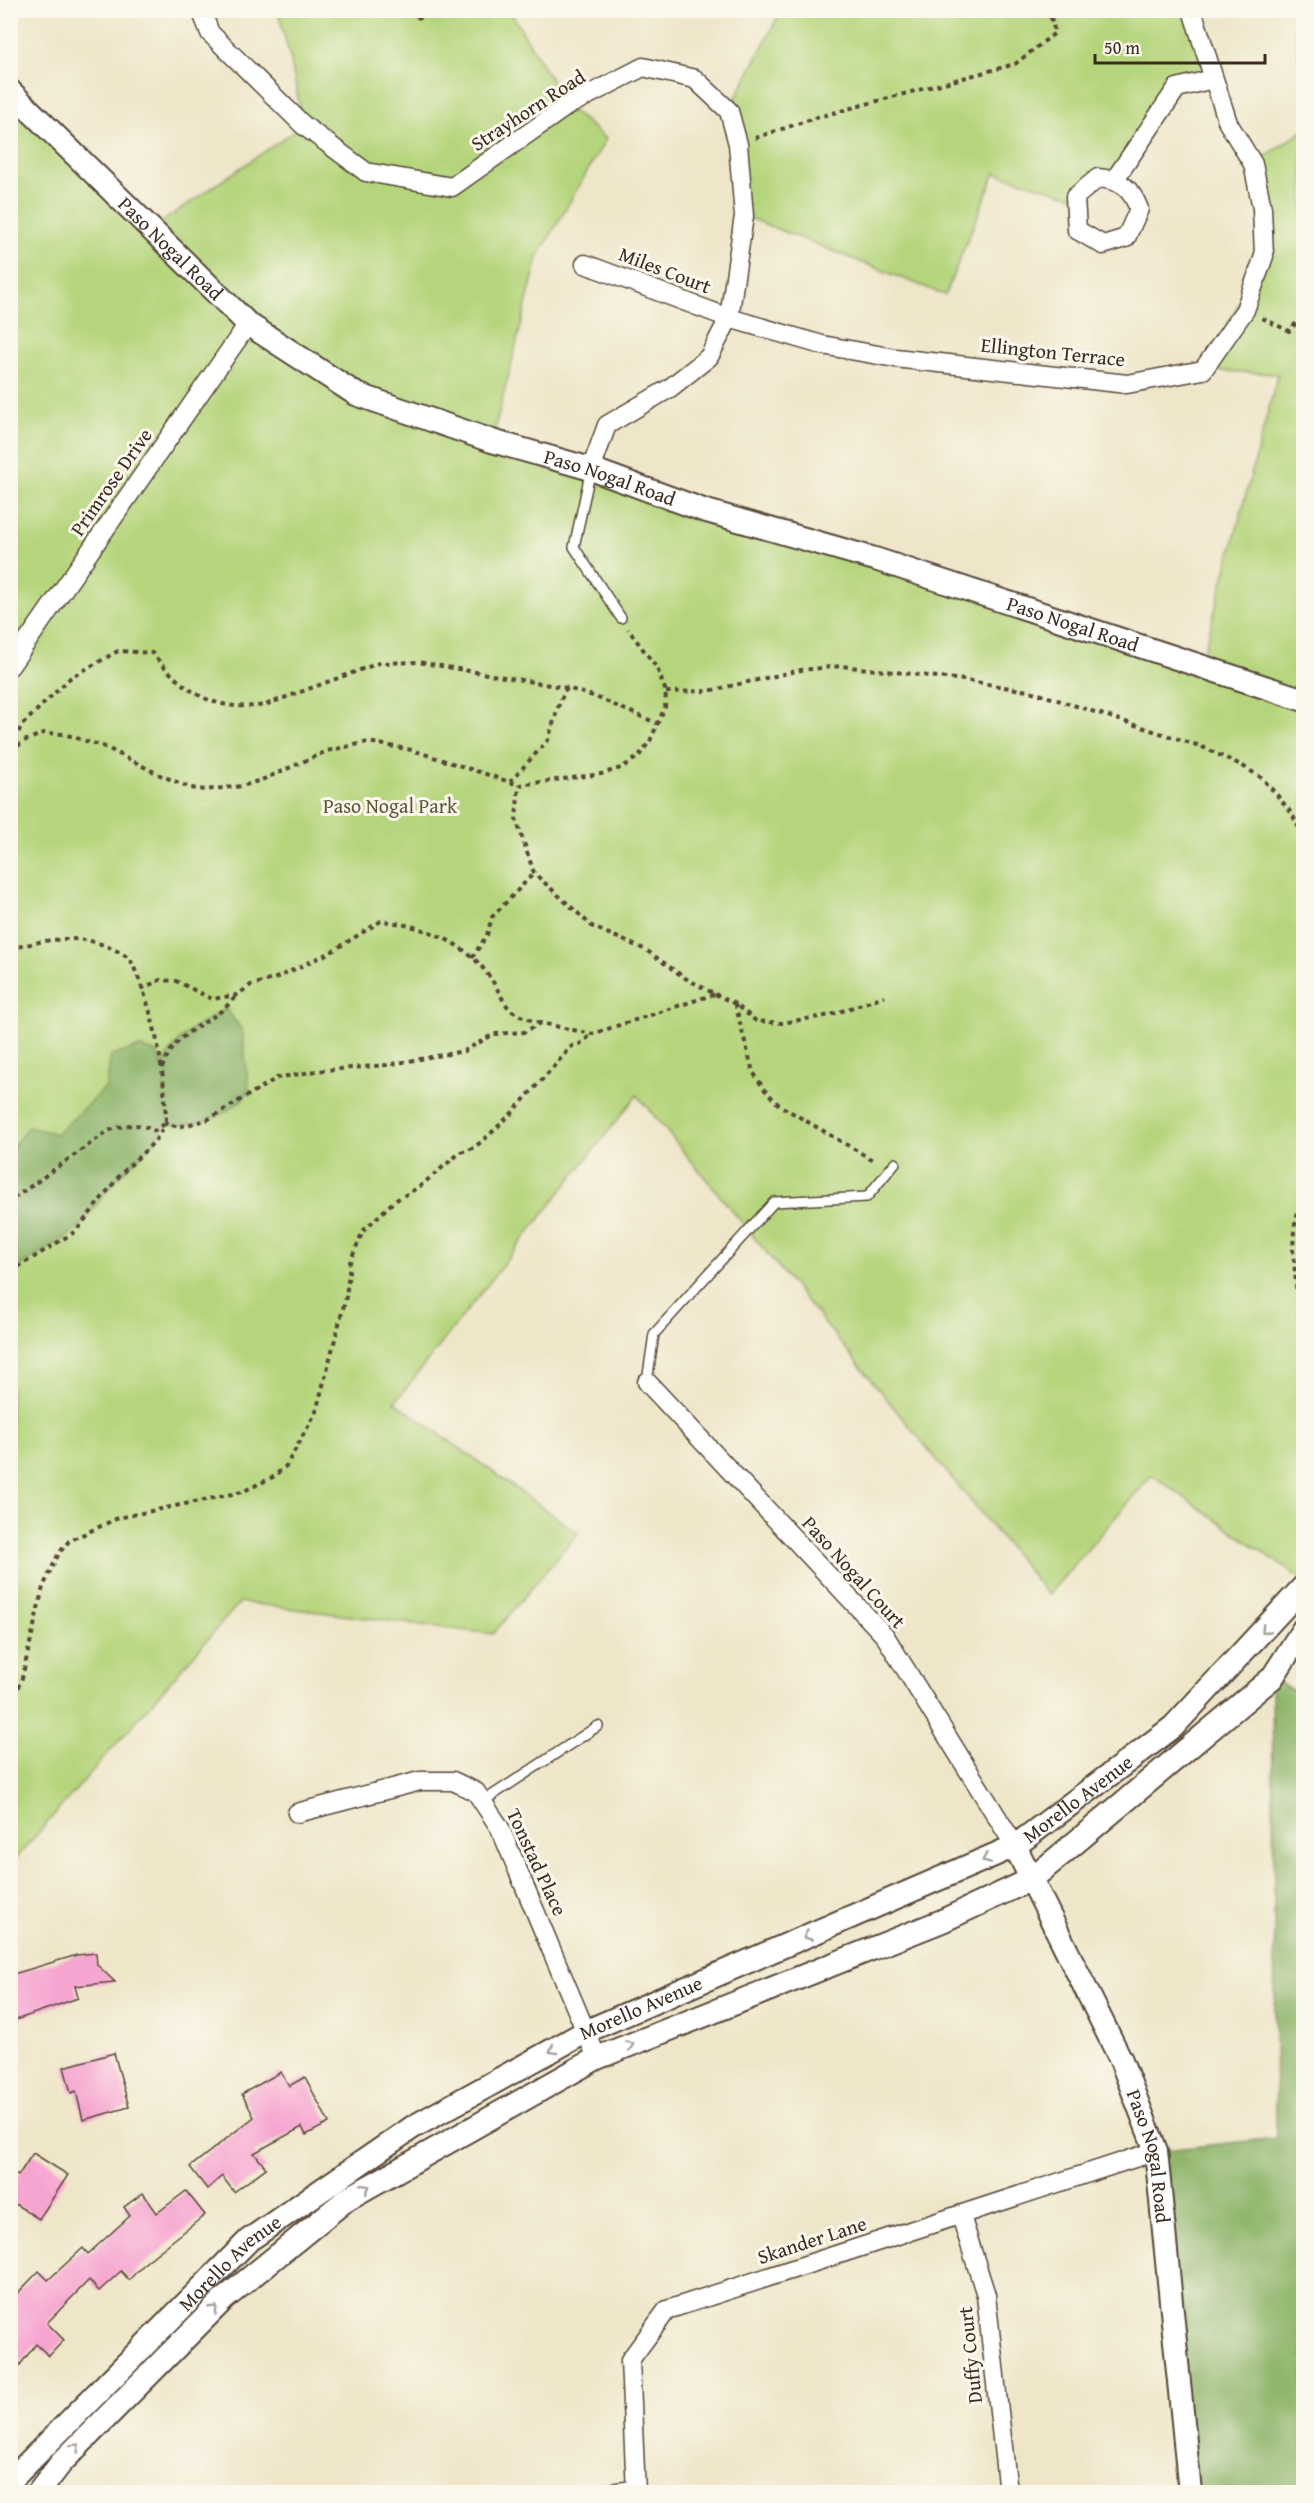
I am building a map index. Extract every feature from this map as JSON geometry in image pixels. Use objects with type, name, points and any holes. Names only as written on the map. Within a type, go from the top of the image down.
[{"type":"street","name":"Strayhorn Road","points":[[201,10],[210,33],[303,125],[366,172],[452,188],[567,106],[643,67],[695,79],[729,111],[738,144],[744,216],[729,318],[709,357],[670,388],[607,425],[591,469]]},
{"type":"street","name":"Ellington Terrace","points":[[729,318],[822,345],[895,358],[1126,384],[1203,370],[1245,310],[1264,256],[1262,208],[1252,164],[1228,123],[1192,10]]},
{"type":"street","points":[[1115,179],[1177,88],[1214,79]]},
{"type":"street","name":"Paso Nogal Road","points":[[10,91],[248,324],[356,394],[492,441],[591,469],[703,510],[875,559],[1304,700]]},
{"type":"street","name":"Miles Court","points":[[585,264],[729,318]]},
{"type":"street","name":"Primrose Drive","points":[[10,666],[248,324]]},
{"type":"street","name":"Paso Nogal Court","points":[[647,1382],[885,1636],[1015,1846]]},
{"type":"street","name":"Morello Avenue","points":[[10,2481],[249,2240],[413,2127],[587,2031],[1015,1846],[1173,1726],[1304,1586]]},
{"type":"street","name":"Morello Avenue","points":[[39,2493],[61,2463],[224,2299],[347,2199],[597,2058],[942,1921],[1032,1879],[1272,1678],[1304,1628]]},
{"type":"street","name":"Tonstad Place","points":[[297,1813],[420,1781],[453,1781],[476,1792],[500,1828],[597,2058]]},
{"type":"street","name":"Paso Nogal Road","points":[[1015,1846],[1121,2060],[1156,2151],[1190,2493]]},
{"type":"street","name":"Skander Lane","points":[[636,2491],[630,2360],[667,2310],[1156,2151]]},
{"type":"street","name":"Duffy Court","points":[[961,2216],[986,2295],[1008,2493]]},
{"type":"street","points":[[617,2493],[636,2491]]},
{"type":"lane","points":[[591,469],[574,547],[621,618]]},
{"type":"lane","points":[[647,1382],[654,1334],[774,1202],[867,1197],[892,1167]]},
{"type":"lane","points":[[482,1802],[598,1726]]},
{"type":"path","points":[[400,10],[420,18],[424,10]]},
{"type":"path","points":[[738,144],[819,117],[1015,64],[1055,33],[1049,10]]},
{"type":"path","points":[[1245,310],[1289,331],[1304,314]]},
{"type":"path","points":[[10,750],[44,733],[64,734],[105,747],[191,788],[205,790],[242,786],[264,779],[327,751],[368,742],[412,750],[519,785],[601,774],[621,768],[638,757],[651,741],[665,707],[666,692],[657,668],[621,618]]},
{"type":"path","points":[[10,750],[22,725],[70,678],[118,651],[152,653],[184,687],[222,706],[245,708],[285,700],[362,668],[399,661],[438,664],[567,688],[593,696],[659,724]]},
{"type":"path","points":[[666,692],[708,691],[801,670],[842,666],[964,680],[1033,692],[1200,746],[1241,765],[1262,778],[1277,795],[1292,814],[1304,838]]},
{"type":"path","points":[[510,782],[548,740],[560,701],[567,688]]},
{"type":"path","points":[[519,785],[516,819],[534,873],[594,927],[646,950],[685,978],[735,1004],[756,1022],[781,1023],[831,1015],[884,996]]},
{"type":"path","points":[[472,958],[487,935],[492,916],[534,873]]},
{"type":"path","points":[[162,1068],[168,1052],[182,1035],[226,1009],[237,995],[251,985],[274,979],[332,952],[381,921],[428,930],[461,948],[486,972],[504,1003],[517,1016],[592,1034]]},
{"type":"path","points":[[10,950],[61,939],[81,938],[99,941],[130,959],[152,1021],[162,1068],[166,1123],[155,1141],[120,1175],[76,1231],[10,1272]]},
{"type":"path","points":[[141,989],[160,980],[176,981],[212,999],[237,995]]},
{"type":"path","points":[[10,1704],[22,1678],[43,1587],[59,1553],[69,1541],[118,1518],[242,1492],[259,1486],[280,1471],[296,1450],[315,1413],[346,1297],[350,1262],[363,1231],[393,1202],[419,1187],[461,1152],[475,1147],[512,1113],[572,1046],[580,1044],[592,1034],[715,994]]},
{"type":"path","points":[[735,1004],[753,1072],[764,1089],[779,1105],[892,1167]]},
{"type":"path","points":[[166,1123],[178,1126],[207,1120],[277,1078],[316,1071],[387,1065],[464,1051],[494,1034],[524,1032],[541,1023]]},
{"type":"path","points":[[10,1201],[108,1131],[125,1124],[141,1124],[155,1131],[166,1123]]},
{"type":"path","points":[[1304,1187],[1293,1250],[1304,1372]]},
{"type":"path","points":[[1304,1474],[1300,1533],[1304,1558]]},
{"type":"green space","name":"Paso Nogal Park","points":[[278,11],[510,11],[567,106],[606,139],[538,257],[492,441],[1200,667],[1278,374],[1203,370],[1264,256],[1253,164],[1303,131],[1304,1576],[1301,1579],[1152,1475],[1048,1595],[637,1095],[395,1402],[578,1533],[493,1634],[240,1602],[11,1864],[11,91],[150,230],[303,125],[291,61]]},
{"type":"green space","points":[[781,11],[1192,11],[1213,79],[1177,88],[1129,157],[1075,197],[995,173],[945,295],[744,216],[729,111]]},
{"type":"green space","points":[[1294,11],[1303,11],[1303,97]]},
{"type":"green space","points":[[226,1009],[242,1030],[249,1091],[233,1107],[211,1118],[188,1124],[166,1123],[155,1141],[120,1175],[76,1231],[11,1272],[11,1149],[28,1127],[57,1134],[106,1087],[111,1056],[140,1047],[157,1053],[162,1067],[174,1047],[188,1032]]},
{"type":"green space","points":[[1272,1678],[1304,1696],[1303,2492],[1190,2492],[1156,2151],[1276,2138]]},
{"type":"building","points":[[96,1953],[97,1965],[115,1982],[75,1986],[78,1998],[10,2022],[10,1975],[77,1955]]},
{"type":"building","points":[[114,2053],[129,2107],[83,2120],[76,2091],[71,2093],[64,2067]]},
{"type":"building","points":[[281,2072],[289,2086],[305,2077],[329,2123],[306,2135],[302,2127],[254,2153],[266,2168],[234,2192],[222,2176],[207,2189],[190,2167],[254,2117],[242,2094]]},
{"type":"building","points":[[33,2153],[68,2175],[39,2219],[10,2201],[10,2171],[18,2176]]},
{"type":"building","points":[[186,2191],[205,2215],[146,2262],[129,2280],[121,2271],[99,2291],[89,2280],[47,2323],[64,2340],[49,2356],[36,2344],[10,2378],[10,2301],[39,2271],[48,2280],[83,2248],[88,2254],[130,2216],[124,2207],[143,2193],[157,2213]]}]
